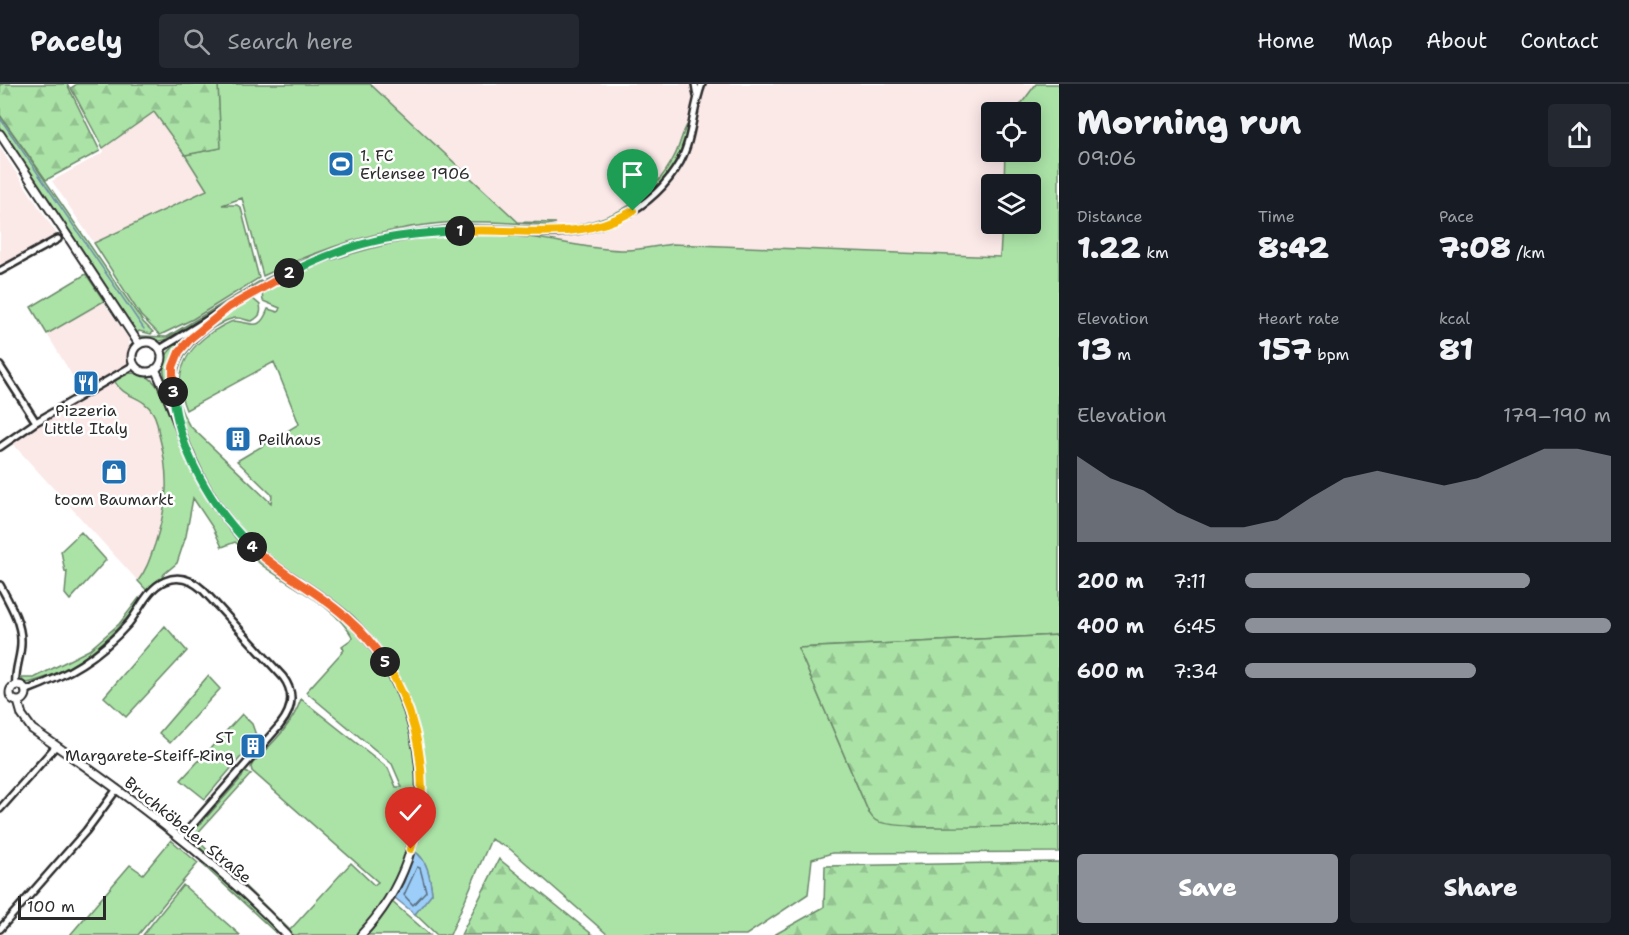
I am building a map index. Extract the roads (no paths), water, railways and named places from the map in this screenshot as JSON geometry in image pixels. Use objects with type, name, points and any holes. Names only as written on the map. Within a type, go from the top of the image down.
[{"type":"main road","points":[[0,134],[139,344]]},
{"type":"main road","points":[[148,342],[160,349],[162,358],[155,369],[146,372],[134,365],[133,351],[139,344],[148,342]]},
{"type":"main road","points":[[155,369],[193,463],[208,493],[234,529],[265,559],[331,605],[362,632],[390,670],[410,715],[421,783],[417,825],[411,849],[396,884],[382,909],[361,935]]},
{"type":"main road","points":[[16,686],[21,686],[25,691],[25,697],[18,701],[13,700],[10,696],[11,688],[16,686]]},
{"type":"main road","points":[[0,699],[10,696]]},
{"type":"main road","name":"Bruchköbeler Straße","points":[[18,701],[22,715],[32,729],[181,838],[244,893],[287,935]]},
{"type":"street","points":[[695,84],[697,97]]},
{"type":"street","points":[[160,349],[283,276],[341,251],[371,242],[420,234],[465,231],[560,233],[590,229],[620,219],[647,202],[671,176],[686,148],[702,84]]},
{"type":"street","points":[[0,271],[58,239]]},
{"type":"street","points":[[175,418],[172,383],[173,367],[179,352],[191,338],[229,307]]},
{"type":"street","points":[[0,447],[36,422],[134,365]]},
{"type":"street","points":[[0,366],[36,422]]},
{"type":"street","points":[[25,691],[56,680],[92,657],[122,630],[137,613],[150,592],[162,582],[180,578],[197,584],[283,677],[290,688],[291,704],[280,725],[181,838]]},
{"type":"street","points":[[0,585],[21,633],[15,673],[16,686]]},
{"type":"street","points":[[0,809],[57,746]]},
{"type":"street","points":[[0,929],[86,831],[117,789]]},
{"type":"water","points":[[414,851],[425,864],[432,893],[415,914],[395,898],[404,882]]},
{"type":"waterway","points":[[0,118],[144,329]]},
{"type":"place","name":"1. FC Erlensee 1906","points":[[341,164]]},
{"type":"place","name":"Pizzeria Little Italy","points":[[86,383]]},
{"type":"place","name":"Peilhaus","points":[[238,439]]},
{"type":"place","name":"toom Baumarkt","points":[[114,472]]},
{"type":"place","name":"ST Margarete-Steiff-Ring","points":[[253,746]]}]
